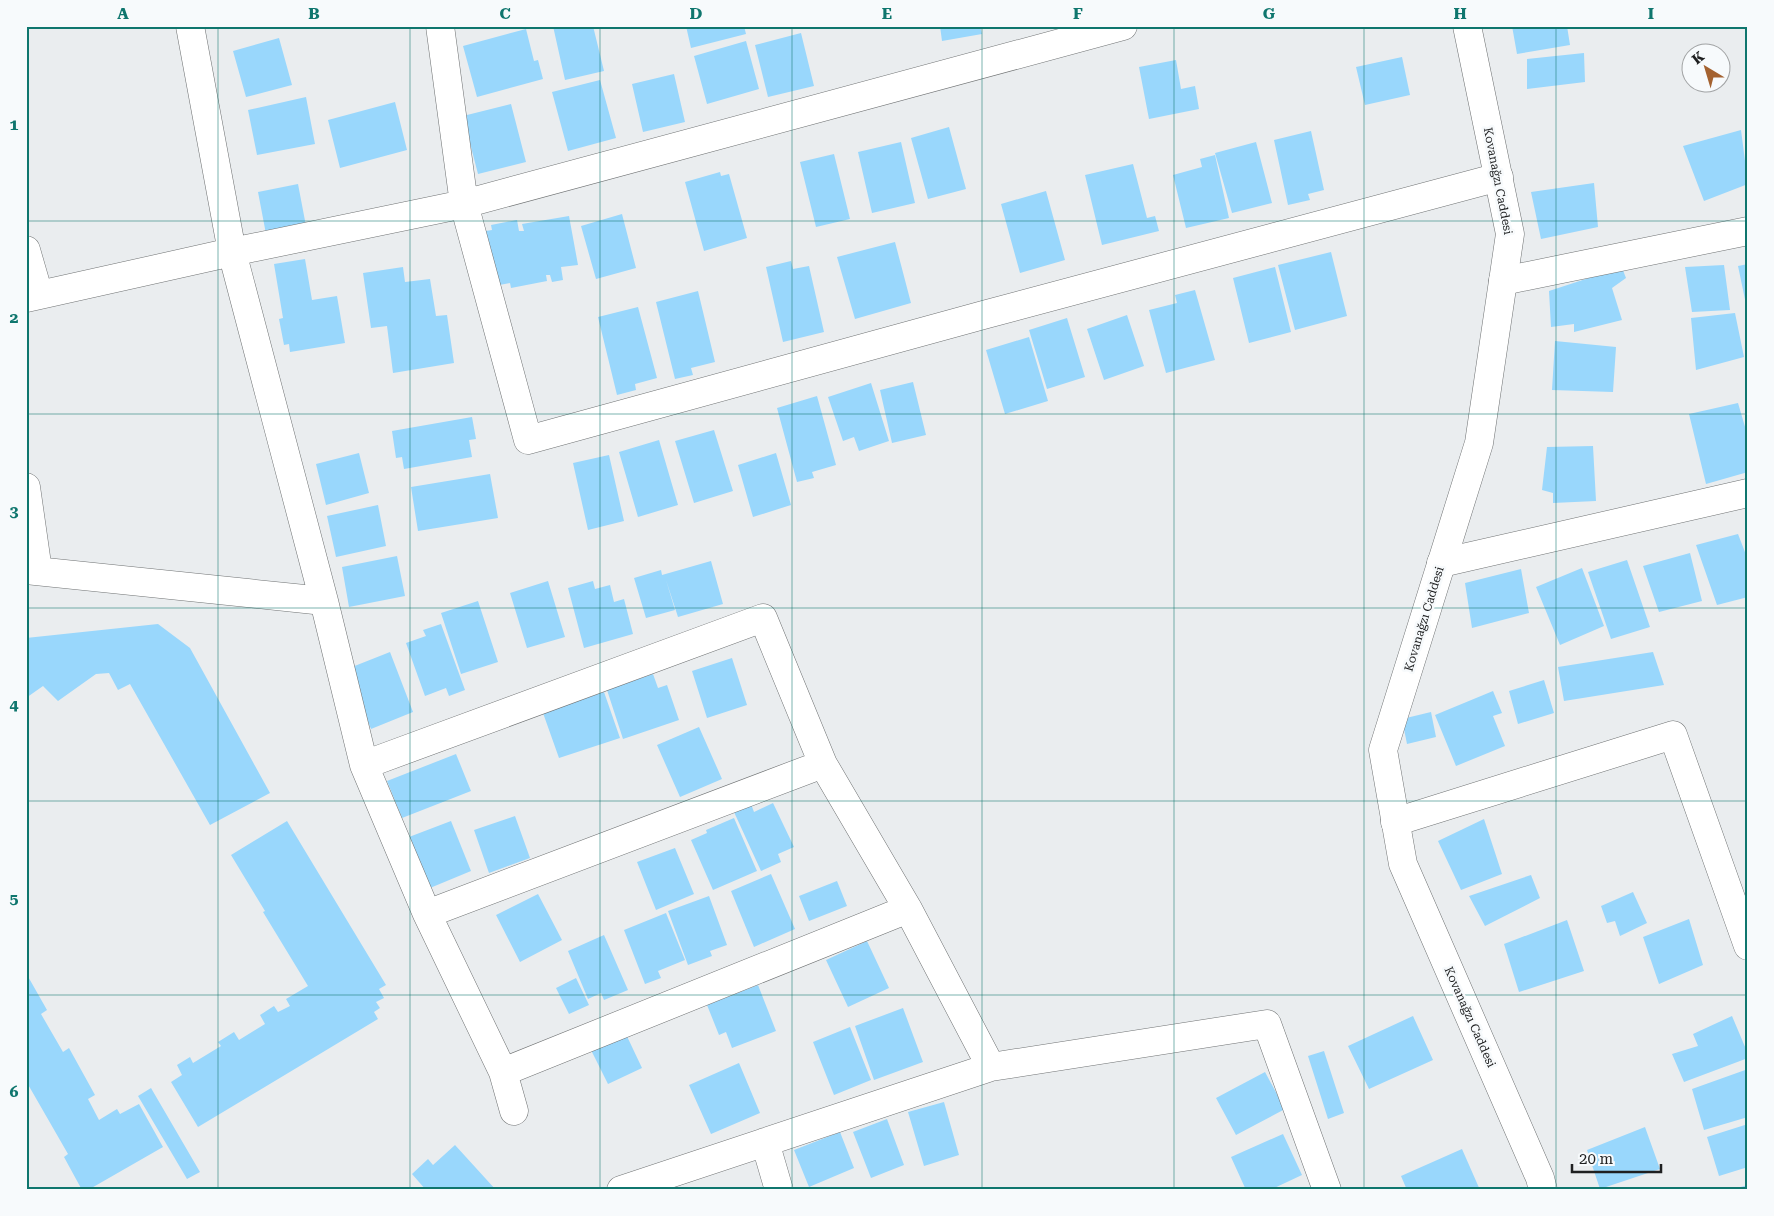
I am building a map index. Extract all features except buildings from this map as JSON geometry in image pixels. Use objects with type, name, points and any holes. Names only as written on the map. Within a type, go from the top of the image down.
[{"type":"street","points":[[190,26],[232,252],[324,601],[364,765],[427,914],[503,1072],[514,1111]]},
{"type":"street","points":[[440,26],[464,204],[528,440],[1006,309],[1499,178]]},
{"type":"street","points":[[26,250],[33,296],[464,204],[1123,26]]},
{"type":"street","name":"Kovanağzı Caddesi","points":[[1467,26],[1510,234],[1479,443],[1383,750],[1402,864],[1540,1178],[1543,1190]]},
{"type":"street","points":[[1503,281],[1748,231]]},
{"type":"street","points":[[26,487],[32,571],[324,601]]},
{"type":"street","points":[[1441,563],[1748,493]]},
{"type":"street","points":[[364,765],[763,618],[823,764],[908,909],[991,1067]]},
{"type":"street","points":[[1395,822],[1673,736],[1748,946]]},
{"type":"street","points":[[427,914],[823,764]]},
{"type":"street","points":[[503,1072],[908,909]]},
{"type":"street","points":[[621,1190],[991,1067],[1267,1024],[1327,1190]]},
{"type":"street","points":[[765,1142],[779,1190]]}]
